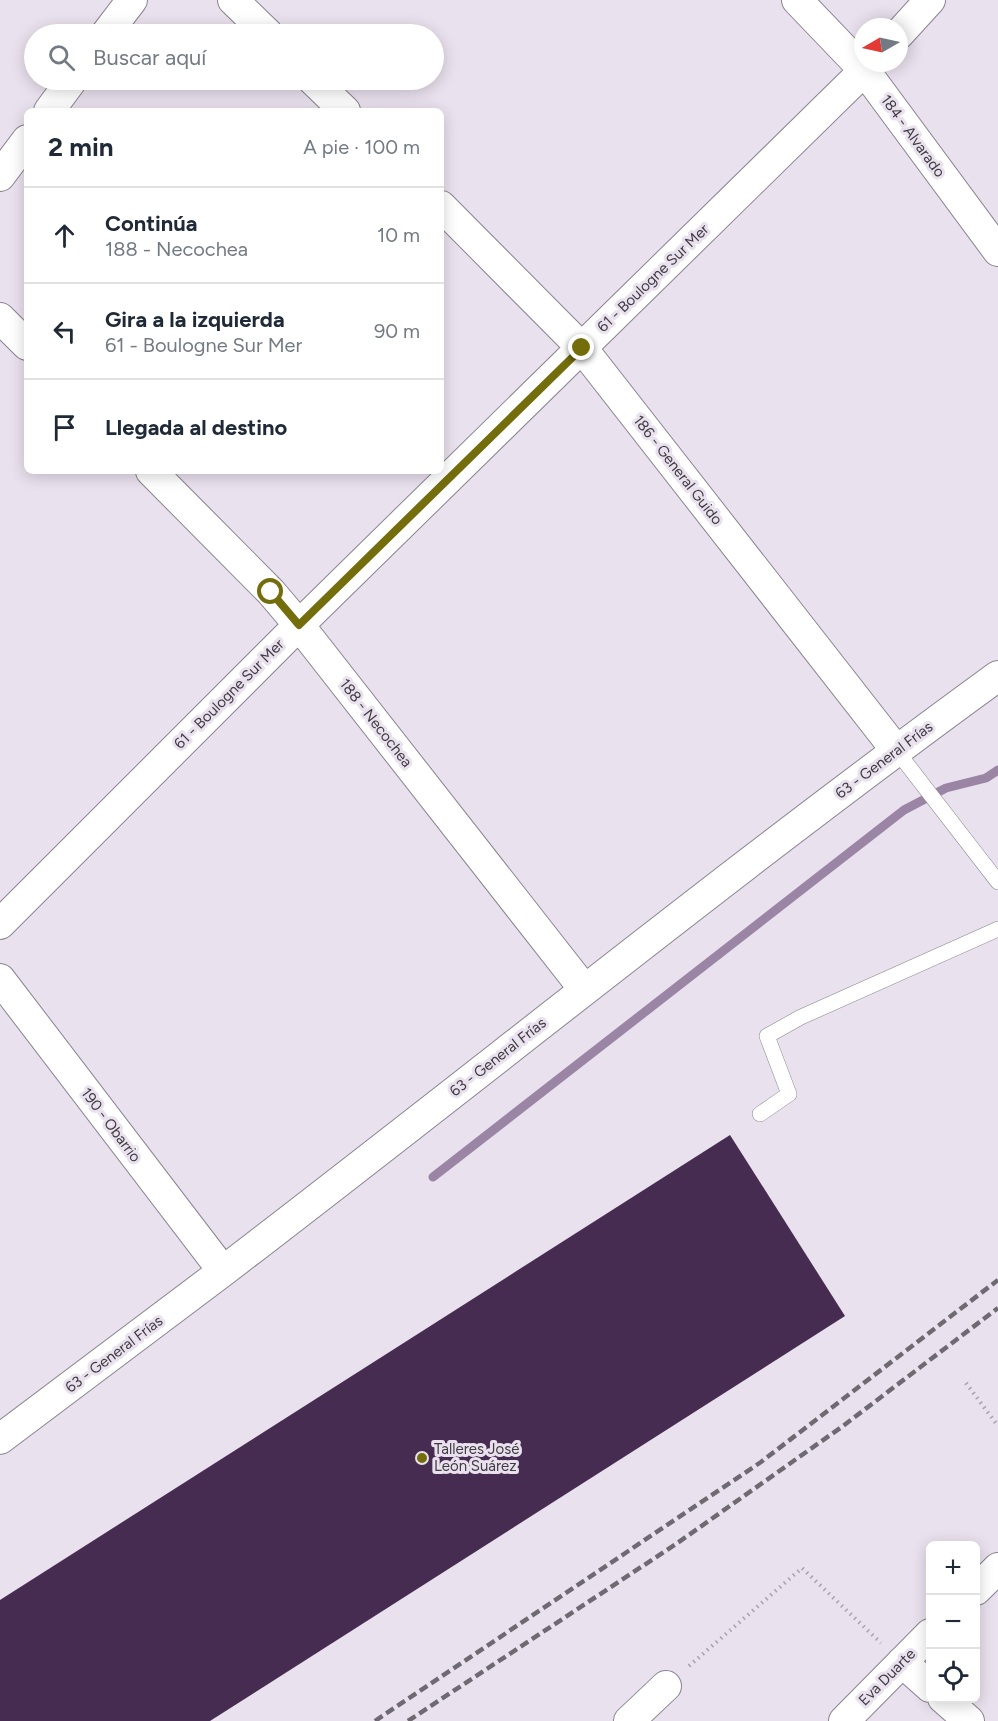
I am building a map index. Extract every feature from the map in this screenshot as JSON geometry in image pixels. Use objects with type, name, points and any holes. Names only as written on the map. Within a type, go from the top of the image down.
[{"type":"street","points":[[114,24],[132,0]]},
{"type":"street","points":[[233,0],[258,24]]},
{"type":"street","name":"184 - Alvarado","points":[[797,0],[854,54]]},
{"type":"street","points":[[908,24],[930,0]]},
{"type":"street","name":"61 - Boulogne Sur Mer","points":[[0,924],[299,625],[863,72]]},
{"type":"street","name":"184 - Alvarado","points":[[872,72],[998,251]]},
{"type":"street","points":[[51,108],[65,90]]},
{"type":"street","points":[[323,90],[342,108]]},
{"type":"street","points":[[0,176],[24,144]]},
{"type":"street","name":"186 - General Guido","points":[[444,209],[582,348],[896,750]]},
{"type":"street","points":[[0,318],[24,342]]},
{"type":"street","name":"188 - Necochea","points":[[155,474],[271,592],[299,625],[584,989]]},
{"type":"street","name":"63 - General Frías","points":[[0,1439],[223,1271],[584,989],[896,750],[998,676]]},
{"type":"street","name":"190 - Obarrio","points":[[0,979],[223,1271]]},
{"type":"street","points":[[980,1585],[998,1568]]},
{"type":"street","name":"Eva Duarte","points":[[844,1721],[926,1638]]},
{"type":"street","points":[[902,1662],[926,1683]]},
{"type":"street","points":[[629,1721],[666,1686]]},
{"type":"street","points":[[949,1703],[969,1721]]},
{"type":"lane","points":[[896,750],[998,882]]},
{"type":"lane","points":[[760,1114],[789,1094],[767,1036],[801,1017],[998,929]]},
{"type":"path","points":[[966,1383],[998,1426]]},
{"type":"path","points":[[666,1686],[802,1568],[902,1662]]},
{"type":"building","name":"Talleres José León Suárez","points":[[730,1135],[845,1316],[210,1721],[0,1721],[0,1600]]},
{"type":"waterway","points":[[433,1177],[904,810],[946,788],[986,778],[998,770]]},
{"type":"railway","points":[[375,1721],[761,1462],[998,1280]]},
{"type":"railway","points":[[408,1721],[676,1544],[843,1426],[998,1308]]},
{"type":"place","name":"Talleres José León Suárez","points":[[422,1458]]},
{"type":"route","points":[[271,592],[299,625],[582,348]]}]
